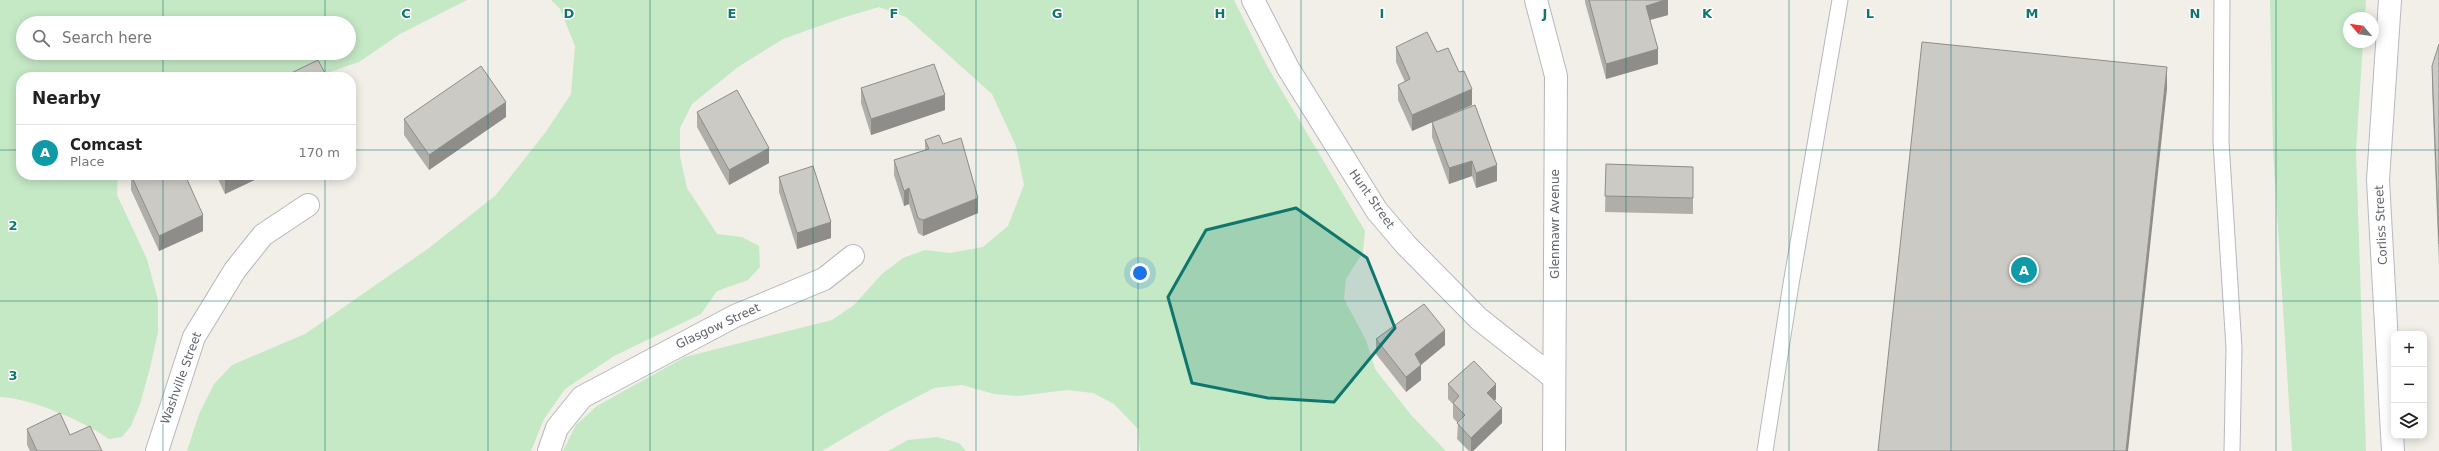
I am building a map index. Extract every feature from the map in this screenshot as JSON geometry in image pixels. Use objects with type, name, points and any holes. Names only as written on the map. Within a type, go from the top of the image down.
[{"type":"street","name":"Hunt Street","points":[[1253,0],[1288,68],[1377,211],[1406,245],[1478,318],[1554,378]]},
{"type":"street","name":"Glenmawr Avenue","points":[[1536,0],[1556,76],[1554,451]]},
{"type":"street","name":"Corliss Street","points":[[2390,0],[2378,180],[2393,451]]},
{"type":"street","name":"Washville Street","points":[[157,451],[194,337],[202,323],[235,270],[263,235],[308,204]]},
{"type":"street","name":"Glasgow Street","points":[[550,451],[557,428],[582,396],[735,316],[824,279],[853,256]]},
{"type":"lane","points":[[1765,451],[1791,284],[1840,0]]},
{"type":"lane","points":[[2222,0],[2220,142],[2234,348],[2232,451]]},
{"type":"highlighted area","points":[[1296,208],[1367,258],[1395,328],[1334,402],[1268,398],[1192,383],[1168,297],[1206,230]]},
{"type":"green space","points":[[0,0],[467,0],[400,34],[359,62],[330,72],[16,72],[16,180],[118,180],[117,195],[147,259],[158,300],[158,332],[140,404],[131,426],[122,437],[109,439],[71,418],[41,406],[13,398],[0,397]]},
{"type":"green space","points":[[551,0],[1234,0],[1267,66],[1365,231],[1363,252],[1346,279],[1344,299],[1366,340],[1375,369],[1411,415],[1446,451],[1140,451],[1138,429],[1114,404],[1093,393],[1067,390],[1018,396],[994,394],[962,385],[934,388],[888,412],[822,451],[563,451],[576,425],[597,406],[685,357],[832,320],[854,305],[882,274],[903,258],[925,250],[950,253],[983,247],[1008,226],[1024,185],[1016,146],[992,94],[906,17],[879,7],[842,18],[783,39],[738,67],[692,104],[680,128],[680,156],[687,188],[717,234],[742,237],[759,246],[760,267],[748,280],[717,291],[701,314],[614,356],[565,389],[544,419],[531,451],[187,451],[199,414],[214,384],[232,365],[305,334],[429,248],[496,195],[545,133],[571,94],[575,46],[560,9]]},
{"type":"green space","points":[[2270,0],[2366,0],[2365,12],[2343,12],[2343,48],[2363,48],[2356,151],[2366,451],[2292,451],[2273,150]]},
{"type":"green space","points":[[937,437],[959,443],[966,451],[888,451],[908,440]]},
{"type":"building","points":[[1589,0],[1665,0],[1646,6],[1658,49],[1606,64]]},
{"type":"building","points":[[1427,32],[1437,52],[1448,48],[1459,72],[1464,71],[1472,89],[1412,115],[1398,85],[1410,79],[1396,47]]},
{"type":"building","points":[[1922,42],[2167,67],[2126,451],[1878,451]]},
{"type":"building","points":[[2439,44],[2439,244],[2432,66]]},
{"type":"building","points":[[318,60],[324,72],[293,72]]},
{"type":"building","points":[[934,64],[945,95],[871,119],[861,88]]},
{"type":"building","points":[[481,66],[506,102],[429,155],[404,119]]},
{"type":"building","points":[[737,90],[769,148],[729,170],[697,112]]},
{"type":"building","points":[[1475,105],[1497,165],[1476,173],[1472,161],[1449,168],[1432,122]]},
{"type":"building","points":[[939,135],[943,144],[961,138],[978,198],[923,220],[918,218],[909,188],[904,191],[894,160],[929,149],[925,140]]},
{"type":"building","points":[[1606,164],[1693,167],[1693,198],[1605,196]]},
{"type":"building","points":[[813,166],[831,222],[797,233],[779,177]]},
{"type":"building","points":[[133,180],[187,180],[203,215],[159,236]]},
{"type":"building","points":[[1424,304],[1445,330],[1415,354],[1421,365],[1406,377],[1376,339]]},
{"type":"building","points":[[1474,361],[1496,384],[1487,393],[1502,408],[1471,438],[1457,423],[1465,415],[1453,403],[1459,396],[1448,384]]},
{"type":"building","points":[[60,413],[70,435],[90,426],[102,451],[37,451],[27,429]]},
{"type":"place","name":"Comcast","points":[[2024,270]]}]
